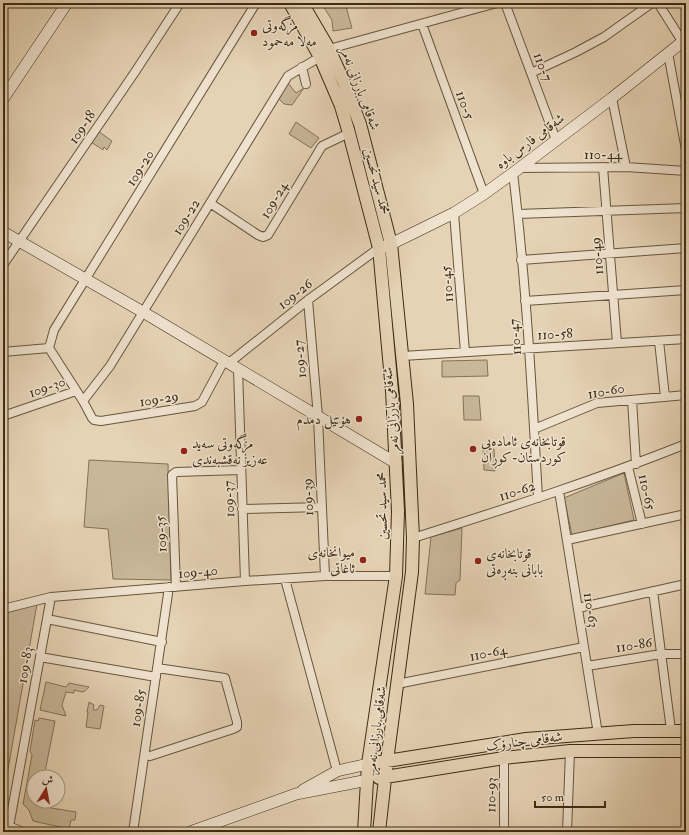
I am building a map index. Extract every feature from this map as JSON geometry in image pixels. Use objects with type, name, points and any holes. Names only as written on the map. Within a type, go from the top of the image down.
[{"type":"main road","name":"محمد سید تحسین","points":[[290,3],[324,53],[349,133],[379,248],[392,391],[398,511],[396,576],[368,764],[364,832]]},
{"type":"main road","name":"شەقامی بارزانی نەمر","points":[[302,3],[324,53],[344,82],[360,124],[391,244],[407,404],[413,538],[412,572],[379,832]]},
{"type":"main road","name":"شەقامی چنارۆک","points":[[368,764],[526,739],[634,731],[686,731]]},
{"type":"main road","name":"شەقامی چنارۆک","points":[[368,780],[504,758],[570,751],[686,751]]},
{"type":"street","points":[[3,99],[67,3]]},
{"type":"street","name":"109-18","points":[[3,265],[136,72],[180,3]]},
{"type":"street","name":"109-20","points":[[49,348],[54,330],[256,3]]},
{"type":"street","name":"109-22","points":[[83,401],[110,366],[288,76],[324,53],[497,3]]},
{"type":"street","name":"110-7","points":[[505,3],[556,140]]},
{"type":"street","points":[[531,73],[604,37],[652,3]]},
{"type":"street","points":[[658,3],[684,40]]},
{"type":"street","name":"110-5","points":[[422,24],[484,194]]},
{"type":"street","name":"شەقامی فارس باوە","points":[[379,248],[391,244],[454,213],[484,194],[517,171],[612,98],[684,40]]},
{"type":"street","points":[[668,53],[686,150]]},
{"type":"street","points":[[302,67],[306,84]]},
{"type":"street","points":[[612,98],[626,168]]},
{"type":"street","name":"109-24","points":[[210,203],[263,237],[268,235],[322,146],[349,133]]},
{"type":"street","name":"110-44","points":[[517,171],[603,167],[686,171]]},
{"type":"street","name":"110-49","points":[[603,167],[617,343]]},
{"type":"street","name":"110-47","points":[[517,171],[518,214],[529,348],[538,498]]},
{"type":"street","points":[[518,214],[686,208]]},
{"type":"street","name":"110-45","points":[[454,213],[465,352]]},
{"type":"street","points":[[3,232],[143,312],[396,463]]},
{"type":"street","name":"109-26","points":[[230,364],[308,300],[379,248]]},
{"type":"street","points":[[521,260],[686,248]]},
{"type":"street","points":[[525,301],[686,290]]},
{"type":"street","name":"109-27","points":[[308,300],[318,417]]},
{"type":"street","name":"110-58","points":[[402,356],[686,339]]},
{"type":"street","points":[[659,341],[665,397]]},
{"type":"street","points":[[3,352],[49,348]]},
{"type":"street","name":"109-29","points":[[49,348],[83,401],[92,418],[94,420],[101,421],[195,406],[202,402],[230,364]]},
{"type":"street","name":"109-37","points":[[230,364],[241,470],[245,581]]},
{"type":"street","name":"109-30","points":[[3,416],[76,391]]},
{"type":"street","name":"110-60","points":[[534,429],[592,404],[686,395]]},
{"type":"street","name":"110-65","points":[[632,400],[632,465],[642,524]]},
{"type":"street","name":"109-39","points":[[318,417],[325,576]]},
{"type":"street","name":"110-62","points":[[413,538],[559,491],[686,444]]},
{"type":"street","name":"109-35","points":[[173,587],[172,475],[176,472],[241,470]]},
{"type":"street","name":"110-63","points":[[559,491],[598,734]]},
{"type":"street","points":[[242,509],[322,507]]},
{"type":"street","points":[[567,540],[686,514]]},
{"type":"street","name":"109-40","points":[[3,609],[50,597],[285,578],[325,576],[396,576]]},
{"type":"street","points":[[285,578],[337,771]]},
{"type":"street","points":[[578,608],[686,584]]},
{"type":"street","name":"109-85","points":[[133,832],[157,668],[173,587]]},
{"type":"street","points":[[653,592],[671,730]]},
{"type":"street","name":"109-83","points":[[6,828],[40,657],[50,597]]},
{"type":"street","points":[[47,619],[162,642]]},
{"type":"street","name":"110-64","points":[[397,684],[584,647]]},
{"type":"street","name":"110-86","points":[[587,666],[661,654],[686,654]]},
{"type":"street","points":[[40,657],[156,677]]},
{"type":"street","points":[[145,755],[150,756],[237,727],[225,678],[157,668]]},
{"type":"street","points":[[568,832],[570,751]]},
{"type":"street","name":"110-93","points":[[504,758],[504,832]]},
{"type":"street","points":[[296,794],[337,771],[368,764]]},
{"type":"street","points":[[190,832],[296,794],[368,780]]},
{"type":"street","points":[[6,828],[20,832]]},
{"type":"shaded area","points":[[321,3],[345,3],[352,28],[333,31],[332,20]]},
{"type":"shaded area","points":[[288,83],[296,93],[304,88],[292,105],[284,104],[279,99]]},
{"type":"shaded area","points":[[296,122],[319,138],[311,148],[289,134]]},
{"type":"shaded area","points":[[98,131],[112,141],[107,150],[104,147],[103,150],[91,142]]},
{"type":"shaded area","points":[[487,360],[488,376],[442,377],[442,361]]},
{"type":"shaded area","points":[[463,396],[479,396],[481,420],[464,420]]},
{"type":"shaded area","points":[[483,449],[494,449],[495,471],[484,470]]},
{"type":"shaded area","points":[[89,460],[168,464],[171,580],[113,579],[108,529],[84,527]]},
{"type":"shaded area","points":[[624,473],[634,520],[572,535],[564,498]]},
{"type":"shaded area","points":[[462,528],[460,580],[456,583],[455,595],[425,594],[431,537]]},
{"type":"shaded area","points":[[37,604],[3,798],[3,614]]},
{"type":"shaded area","points":[[46,682],[66,687],[69,683],[89,687],[83,692],[74,690],[74,693],[66,692],[62,705],[66,716],[40,710]]},
{"type":"shaded area","points":[[89,702],[94,705],[93,710],[97,710],[100,705],[104,706],[100,729],[86,727]]},
{"type":"shaded area","points":[[39,718],[55,721],[46,769],[29,769],[32,755],[30,751],[35,720],[38,721]]},
{"type":"shaded area","points":[[26,788],[26,807],[23,804]]},
{"type":"shaded area","points":[[28,809],[58,809],[76,812],[75,820],[71,820],[69,829],[33,821]]},
{"type":"place","name":"مزگەوتی مەلا مەحمود","points":[[254,33]]},
{"type":"place","name":"هۆتێل دمدم","points":[[359,419]]},
{"type":"place","name":"قوتابخانەی ئامادەیی کوردستان-کوڕان","points":[[473,449]]},
{"type":"place","name":"مزگەوتی سەید عەزیز نەقشبەندی","points":[[184,451]]},
{"type":"place","name":"میوانخانەی ئاغاتی","points":[[363,560]]},
{"type":"place","name":"قوتابخانەی بابانی بنەڕەتی","points":[[478,561]]}]
